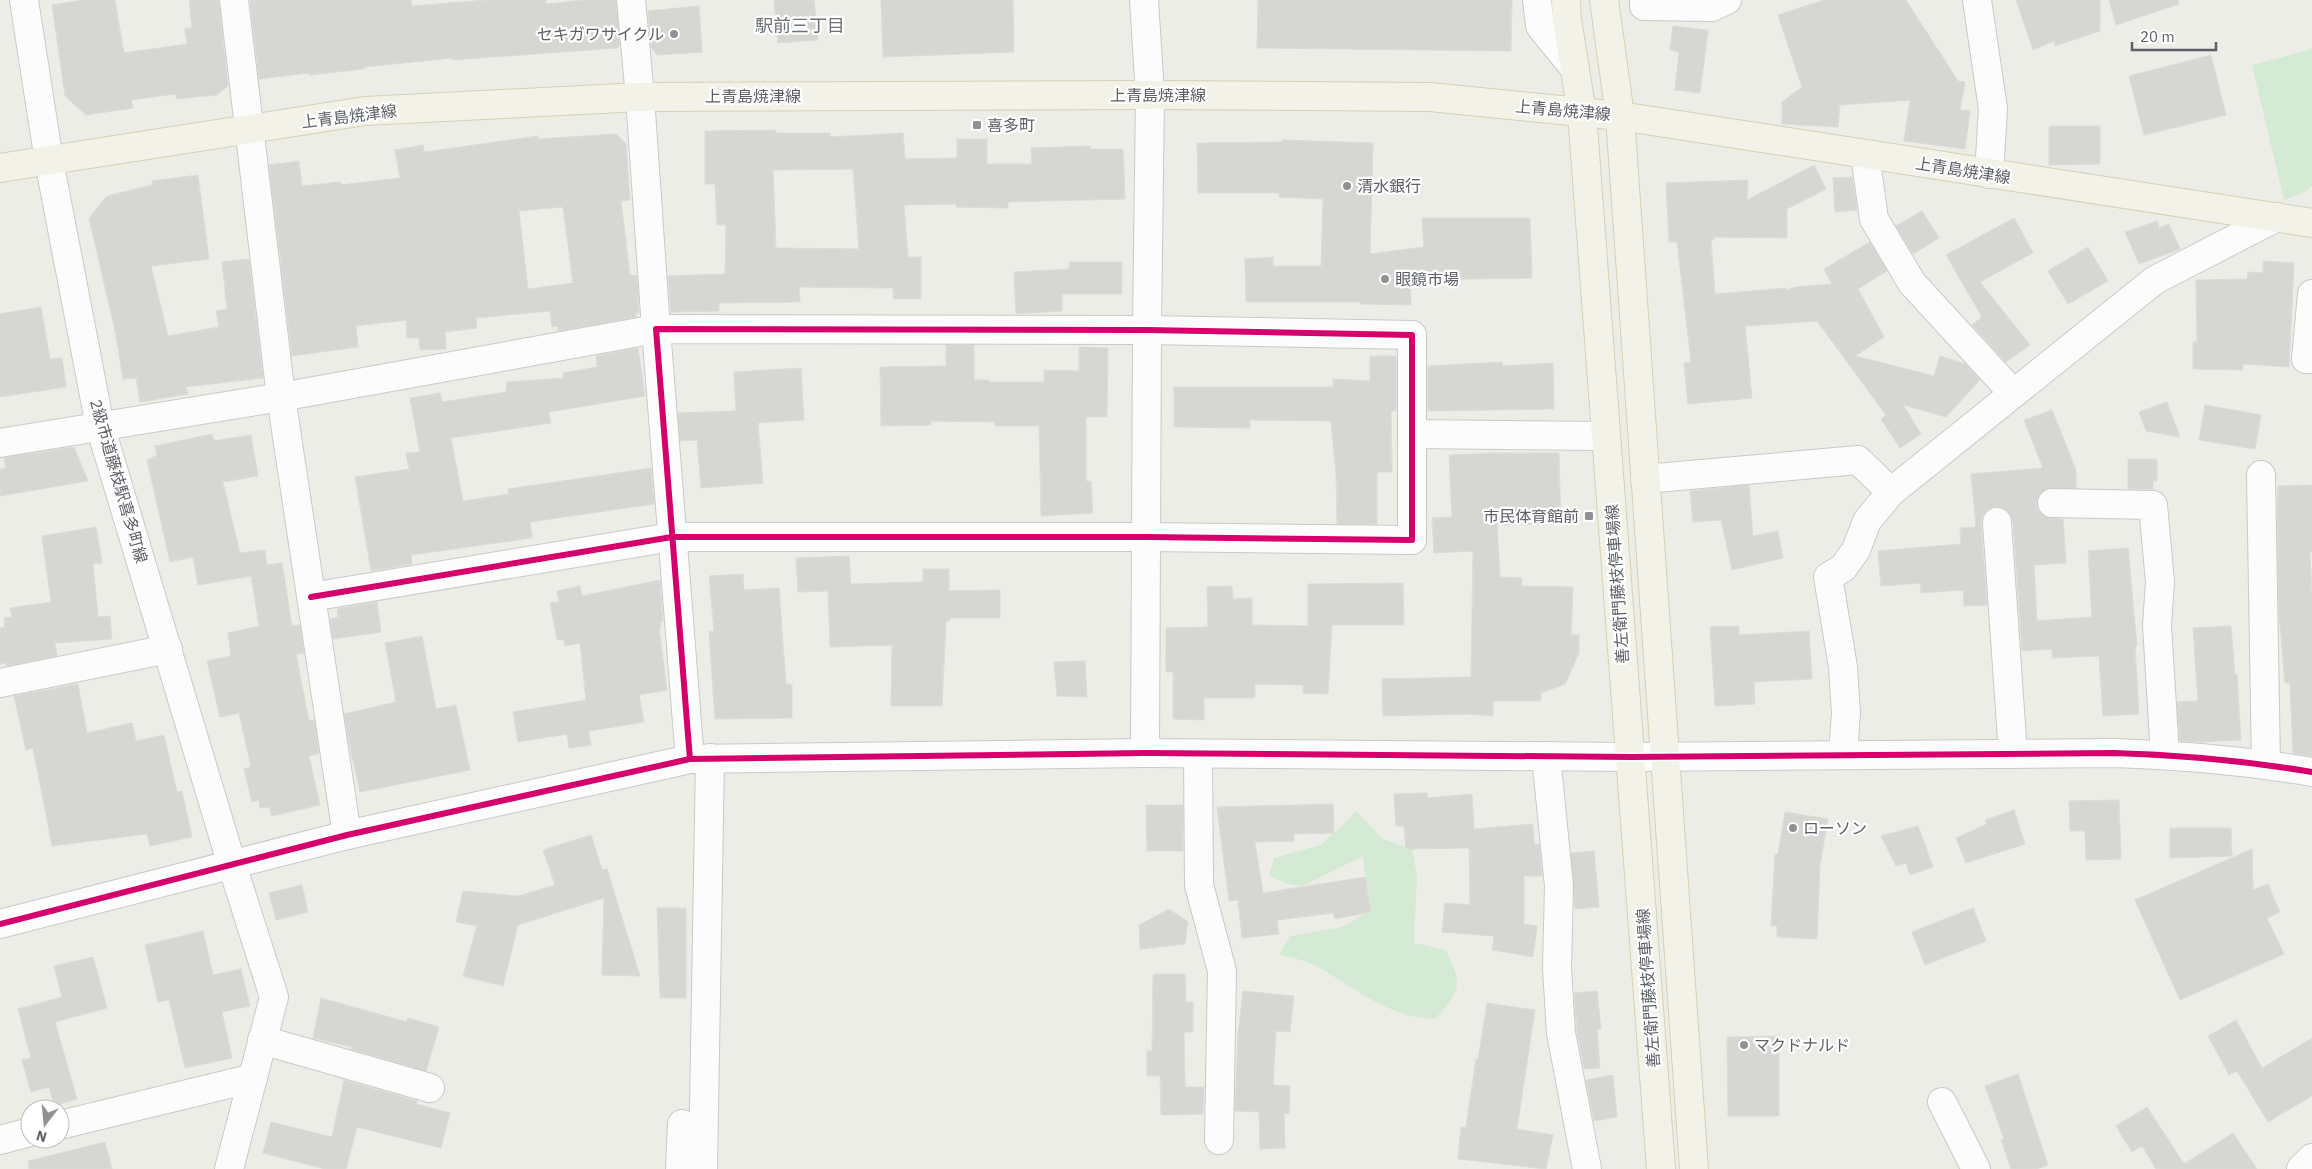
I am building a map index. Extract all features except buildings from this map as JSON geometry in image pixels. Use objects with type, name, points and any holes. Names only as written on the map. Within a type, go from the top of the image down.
[{"type":"main road","name":"善左衛門藤枝停車場線","points":[[1566,0],[1582,113],[1661,1169]]},
{"type":"main road","name":"善左衛門藤枝停車場線","points":[[1604,0],[1620,116],[1694,1169]]},
{"type":"main road","name":"上青島焼津線","points":[[0,168],[365,111],[640,96],[1150,95],[1430,97],[1620,116],[2312,223]]},
{"type":"street","name":"2級市道藤枝駅喜多町線","points":[[24,0],[49,161],[100,426],[232,865],[274,997],[228,1169]]},
{"type":"street","points":[[234,0],[281,397],[346,835]]},
{"type":"street","points":[[631,0],[640,96],[672,537],[700,758],[703,1169]]},
{"type":"street","points":[[1144,0],[1150,95],[1145,753]]},
{"type":"street","points":[[1537,0],[1540,26],[1575,70]]},
{"type":"street","points":[[1644,0],[1644,6],[1712,7],[1727,0]]},
{"type":"street","points":[[1977,0],[1993,109],[1989,174]]},
{"type":"street","points":[[1865,155],[1874,219],[1912,283],[2013,393]]},
{"type":"street","points":[[1843,754],[1846,713],[1843,667],[1828,577],[1843,568],[1856,550],[1867,521],[1891,492],[2155,280],[2277,217]]},
{"type":"street","points":[[2312,294],[2306,359],[2312,359]]},
{"type":"street","points":[[0,443],[281,397],[656,329],[1147,330],[1412,335],[1412,540],[1146,537],[672,537],[311,596]]},
{"type":"street","points":[[1412,434],[1606,436]]},
{"type":"street","points":[[1645,479],[1858,460],[1891,492]]},
{"type":"street","points":[[2261,475],[2266,764]]},
{"type":"street","points":[[2052,503],[2153,505],[2160,582],[2157,625],[2165,755]]},
{"type":"street","points":[[1997,522],[2013,754]]},
{"type":"street","points":[[0,683],[168,649]]},
{"type":"street","points":[[0,924],[346,835],[700,758],[1145,753],[1631,757],[1664,755],[1843,754],[2165,755],[2266,764],[2312,772]]},
{"type":"street","points":[[1198,754],[1199,885],[1222,971],[1219,1140]]},
{"type":"street","points":[[1546,756],[1558,886],[1557,968],[1561,1033],[1587,1169]]},
{"type":"street","points":[[262,1040],[430,1088]]},
{"type":"street","points":[[70,1123],[253,1078]]},
{"type":"street","points":[[1942,1102],[1976,1169]]},
{"type":"street","points":[[680,1169],[682,1124]]},
{"type":"street","points":[[0,1140],[20,1135]]},
{"type":"street","points":[[2301,1169],[2312,1158]]},
{"type":"green space","points":[[2312,49],[2312,185],[2307,191],[2284,200],[2252,65]]},
{"type":"green space","points":[[1356,811],[1383,839],[1412,849],[1417,876],[1414,943],[1446,950],[1457,980],[1454,994],[1435,1019],[1417,1017],[1386,1007],[1316,966],[1279,954],[1290,936],[1342,927],[1369,911],[1363,856],[1302,886],[1288,884],[1269,876],[1274,858],[1320,845]]},
{"type":"cycle path","points":[[311,597],[672,537],[1146,537],[1412,540],[1412,335],[1147,330],[656,329],[688,735],[690,759]]},
{"type":"cycle path","points":[[0,924],[347,835],[690,759],[1145,753],[1631,757],[2114,753],[2214,759],[2312,772]]},
{"type":"place","name":"セキガワサイクル","points":[[674,34]]},
{"type":"place","name":"喜多町","points":[[977,125]]},
{"type":"place","name":"清水銀行","points":[[1347,186]]},
{"type":"place","name":"眼鏡市場","points":[[1385,279]]},
{"type":"place","name":"市民体育館前","points":[[1589,516]]},
{"type":"place","name":"ローソン","points":[[1793,828]]},
{"type":"place","name":"マクドナルド","points":[[1744,1045]]},
{"type":"district","name":"駅前三丁目","points":[[800,26]]}]
